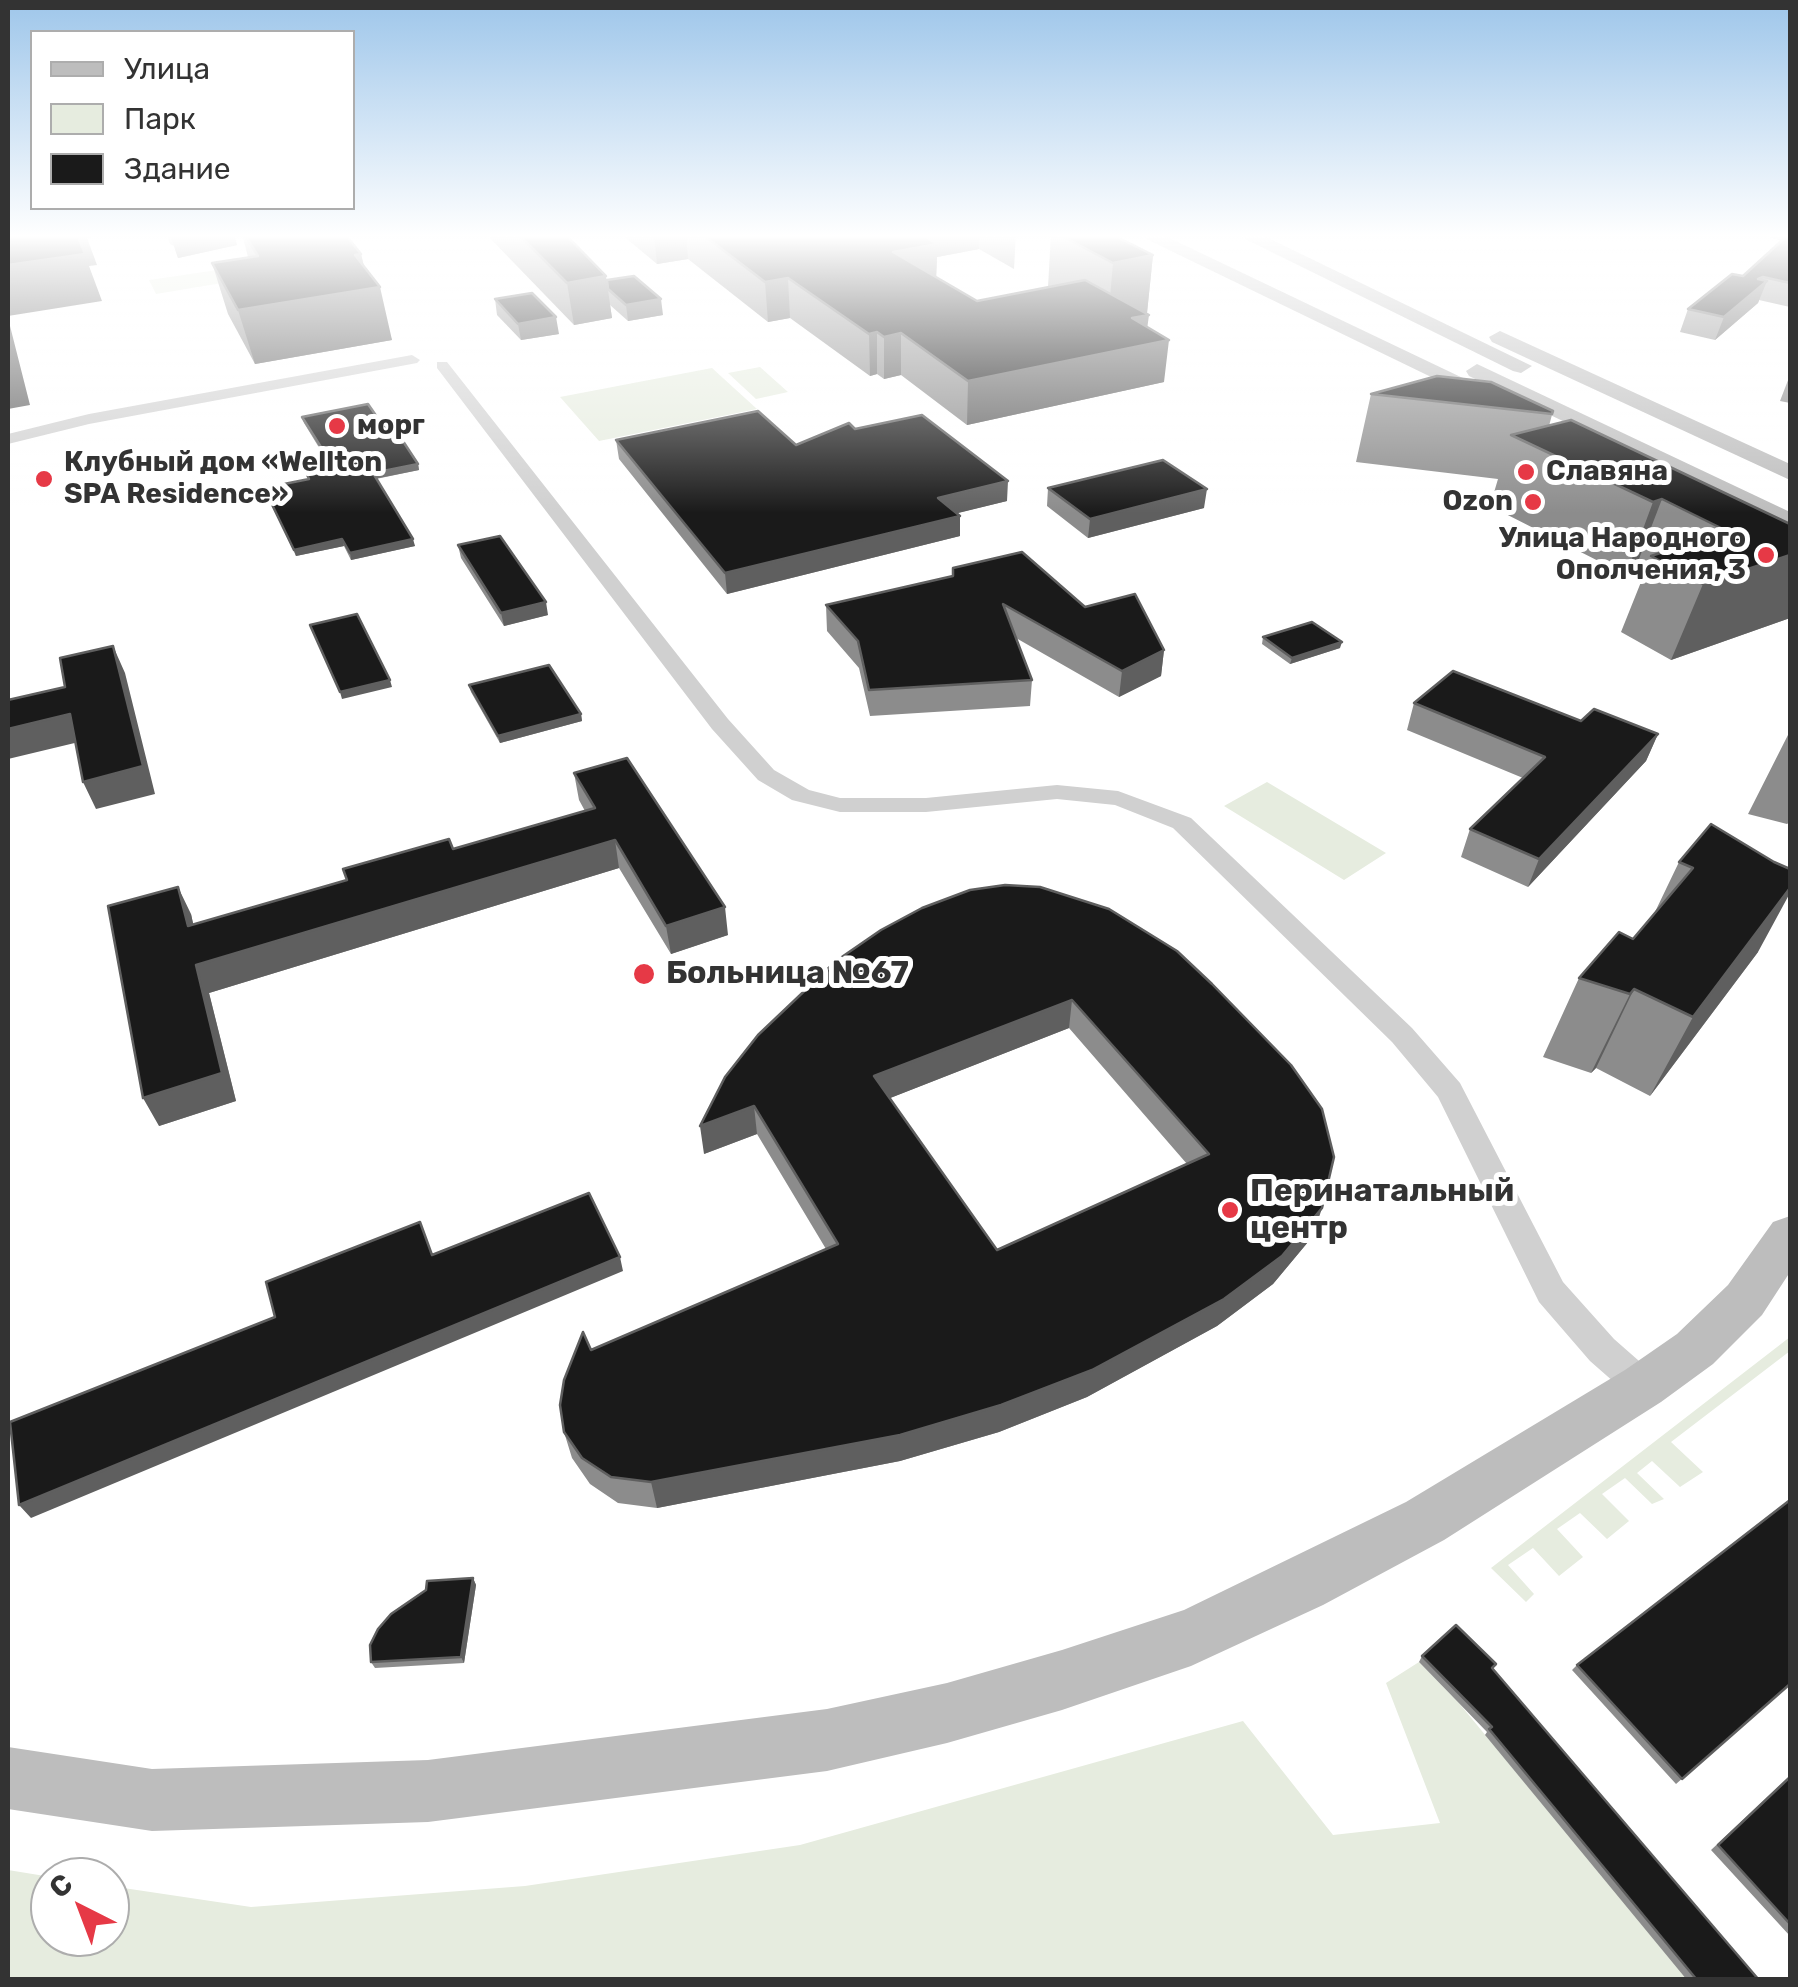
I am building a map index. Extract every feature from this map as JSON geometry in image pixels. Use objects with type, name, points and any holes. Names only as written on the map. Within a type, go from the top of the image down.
[{"type":"main road","points":[[1334,327],[1381,344]]},
{"type":"main road","points":[[1344,327],[1790,550]]},
{"type":"main road","points":[[1350,327],[1381,344]]},
{"type":"main road","points":[[1403,327],[1790,522]]},
{"type":"main road","points":[[1421,327],[1790,495]]},
{"type":"main road","points":[[1479,327],[1790,473]]},
{"type":"main road","points":[[8,1778],[152,1800],[428,1791],[827,1740],[947,1713],[1191,1637],[1425,1522],[1694,1350],[1746,1300],[1790,1235]]},
{"type":"street","points":[[8,439],[98,417],[412,360],[422,366],[435,356],[720,724],[766,776],[803,794],[874,807],[1094,794],[1156,809],[1182,824],[1402,1035],[1450,1091],[1551,1292],[1602,1350],[1642,1386]]},
{"type":"green space","points":[[760,367],[788,392],[756,399],[728,373]]},
{"type":"green space","points":[[712,368],[757,409],[599,441],[560,397]]},
{"type":"green space","points":[[1267,782],[1386,853],[1344,880],[1224,806]]},
{"type":"green space","points":[[1790,1337],[1790,1351],[1671,1442],[1703,1472],[1680,1487],[1652,1461],[1637,1473],[1664,1499],[1652,1504],[1625,1478],[1602,1494],[1629,1521],[1607,1539],[1580,1513],[1557,1529],[1583,1557],[1559,1576],[1533,1548],[1508,1565],[1534,1594],[1526,1602],[1491,1568]]},
{"type":"green space","points":[[1419,1662],[1458,1702],[1687,1979],[8,1979],[8,1870],[30,1874],[30,1957],[130,1957],[130,1889],[251,1907],[525,1886],[800,1845],[1243,1721],[1333,1835],[1440,1823],[1386,1683]]},
{"type":"building","points":[[858,327],[1147,327],[1169,340],[968,381],[901,333],[884,337],[877,332],[869,334]]},
{"type":"building","points":[[1437,376],[1491,382],[1553,411],[1552,414],[1371,394]]},
{"type":"building","points":[[368,404],[386,430],[395,429],[418,464],[373,473],[413,539],[350,553],[342,539],[294,550],[264,488],[309,479],[304,468],[331,463],[302,417]]},
{"type":"building","points":[[758,411],[796,445],[849,423],[855,429],[922,415],[1008,481],[938,498],[960,516],[725,573],[616,440]]},
{"type":"building","points":[[1571,420],[1790,524],[1790,555],[1703,584],[1651,556],[1727,531],[1662,499],[1653,502],[1511,435]]},
{"type":"building","points":[[1163,460],[1207,489],[1090,519],[1048,488]]},
{"type":"building","points":[[500,536],[546,602],[501,613],[458,545]]},
{"type":"building","points":[[1022,552],[1085,607],[1135,594],[1164,650],[1122,671],[1003,604],[1032,680],[869,690],[858,641],[826,605],[953,576],[953,568]]},
{"type":"building","points":[[357,614],[390,680],[340,692],[310,625]]},
{"type":"building","points":[[1312,622],[1342,642],[1292,658],[1263,637]]},
{"type":"building","points":[[113,646],[143,766],[83,782],[70,714],[8,729],[8,700],[65,687],[60,658]]},
{"type":"building","points":[[549,665],[581,714],[498,736],[469,685]]},
{"type":"building","points":[[1453,671],[1581,721],[1594,709],[1658,734],[1539,859],[1470,829],[1545,757],[1414,703]]},
{"type":"building","points":[[627,758],[725,907],[666,926],[615,840],[196,965],[222,1073],[143,1098],[108,906],[178,887],[188,926],[347,880],[343,869],[449,839],[453,849],[595,808],[574,773]]},
{"type":"building","points":[[1711,824],[1790,869],[1790,888],[1693,1017],[1634,989],[1630,994],[1579,978],[1619,932],[1633,939],[1693,868],[1679,862]]},
{"type":"building","name":"Перинатальный центр","points":[[1005,885],[1040,887],[1109,909],[1177,951],[1291,1065],[1322,1109],[1334,1157],[1322,1208],[1282,1256],[1224,1299],[1092,1370],[1001,1405],[900,1435],[651,1482],[611,1477],[582,1458],[564,1432],[560,1405],[564,1380],[583,1332],[591,1350],[838,1244],[754,1106],[700,1126],[725,1077],[758,1035],[836,961],[922,908],[970,890]],"holes":[[[1072,1000],[1209,1154],[997,1250],[874,1076]]]},
{"type":"building","points":[[589,1193],[620,1257],[19,1505],[10,1422],[275,1317],[266,1282],[420,1222],[432,1255]]},
{"type":"building","points":[[1790,1500],[1790,1684],[1682,1779],[1577,1665]]},
{"type":"building","points":[[473,1578],[461,1657],[371,1662],[370,1645],[378,1629],[391,1614],[426,1590],[427,1581]]},
{"type":"building","points":[[1456,1625],[1496,1664],[1492,1668],[1759,1980],[1697,1980],[1489,1729],[1492,1727],[1422,1656]]},
{"type":"building","points":[[1790,1777],[1790,1924],[1718,1845]]},
{"type":"place","name":"морг","points":[[337,426]]},
{"type":"place","name":"Славяна","points":[[1526,472]]},
{"type":"place","name":"Клубный дом «Wellton SPA Residence»","points":[[44,479]]},
{"type":"place","name":"Ozon","points":[[1533,502]]},
{"type":"place","name":"Улица Народного Ополчения, 3","points":[[1766,555]]},
{"type":"place","name":"Больница №67","points":[[644,974]]},
{"type":"place","name":"Перинатальный центр","points":[[1230,1210]]}]
